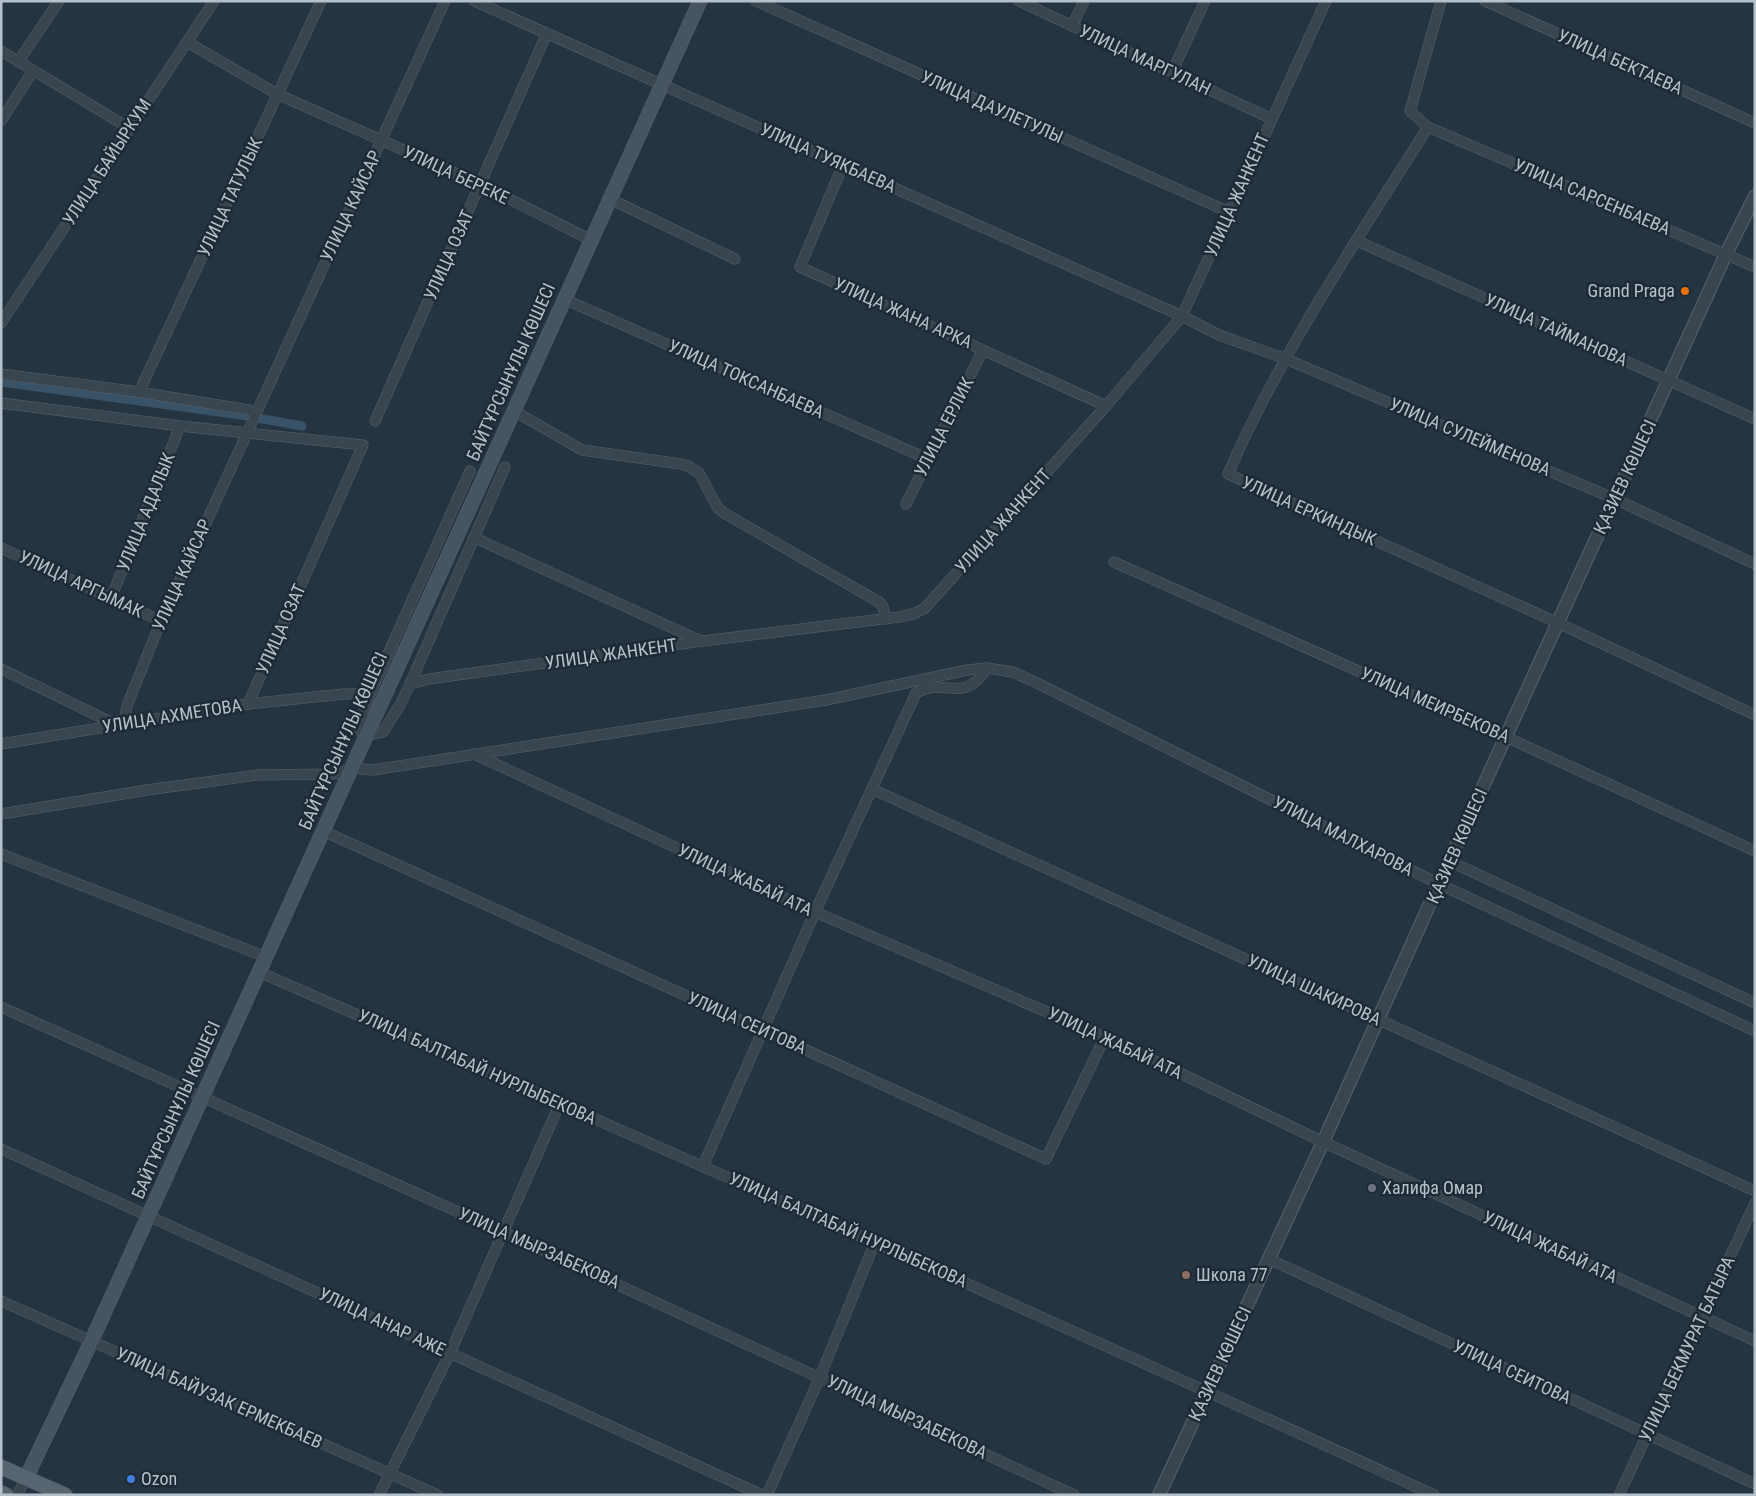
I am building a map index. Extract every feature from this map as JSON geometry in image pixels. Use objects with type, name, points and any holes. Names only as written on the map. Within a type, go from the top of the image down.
[{"type":"main road","name":"БАЙТҰРСЫНҰЛЫ КӨШЕСІ","points":[[26,1478],[91,1342],[700,1]]},
{"type":"main road","points":[[1,1467],[66,1495]]},
{"type":"main road","points":[[1,1493],[6,1495]]},
{"type":"street","points":[[18,62],[59,1]]},
{"type":"street","name":"УЛИЦА БАЙЫРКУМ","points":[[1,323],[214,1]]},
{"type":"street","name":"УЛИЦА ТАТУЛЫК","points":[[139,392],[321,1]]},
{"type":"street","name":"УЛИЦА КАЙСАР","points":[[121,724],[161,621],[445,1]]},
{"type":"street","name":"УЛИЦА ТУЯКБАЕВА","points":[[474,1],[1182,316]]},
{"type":"street","name":"УЛИЦА ДАУЛЕТУЛЫ","points":[[756,1],[1229,212]]},
{"type":"street","name":"УЛИЦА МАРГУЛАН","points":[[1019,1],[1272,119]]},
{"type":"street","points":[[1072,26],[1084,1]]},
{"type":"street","points":[[1172,72],[1205,1]]},
{"type":"street","name":"УЛИЦА ЖАНКЕНТ","points":[[410,684],[429,678],[702,641],[886,619],[913,614],[925,608],[1106,406],[1182,316],[1326,1]]},
{"type":"street","points":[[1428,127],[1410,111],[1441,1]]},
{"type":"street","name":"УЛИЦА БЕКТАЕВА","points":[[1485,1],[1755,123]]},
{"type":"street","name":"УЛИЦА ОЗАТ","points":[[374,422],[547,33]]},
{"type":"street","name":"УЛИЦА БЕРЕКЕ","points":[[187,42],[277,94],[480,184],[592,240]]},
{"type":"street","points":[[1,51],[129,128]]},
{"type":"street","points":[[1,121],[33,70]]},
{"type":"street","name":"УЛИЦА ЕРКИНДЫК","points":[[1428,127],[1357,240],[1286,359],[1247,431],[1228,474],[1558,623],[1755,715]]},
{"type":"street","name":"УЛИЦА САРСЕНБАЕВА","points":[[1428,127],[1755,267]]},
{"type":"street","name":"УЛИЦА ЖАНА АРКА","points":[[843,165],[800,267],[1106,406]]},
{"type":"street","name":"ҚАЗИЕВ КӨШЕСІ","points":[[1159,1495],[1323,1142],[1726,254],[1755,196]]},
{"type":"street","points":[[610,199],[735,259]]},
{"type":"street","name":"УЛИЦА ТАЙМАНОВА","points":[[1357,240],[1755,419]]},
{"type":"street","name":"УЛИЦА ТОКСАНБАЕВА","points":[[564,299],[928,459]]},
{"type":"street","name":"УЛИЦА СУЛЕЙМЕНОВА","points":[[1182,316],[1219,335],[1286,359],[1615,499],[1755,564]]},
{"type":"street","name":"УЛИЦА ЕРЛИК","points":[[906,504],[983,350]]},
{"type":"street","points":[[1,374],[139,392],[256,411]]},
{"type":"street","points":[[1,403],[180,426],[248,431]]},
{"type":"street","points":[[514,411],[582,450],[681,464],[695,469],[718,508],[879,602],[883,607],[886,619]]},
{"type":"street","name":"УЛИЦА АДАЛЫК","points":[[111,598],[180,426]]},
{"type":"street","name":"УЛИЦА ОЗАТ","points":[[248,431],[362,445],[248,704]]},
{"type":"street","points":[[470,471],[370,694],[358,728],[366,736],[383,732],[400,705],[506,467]]},
{"type":"street","points":[[475,538],[702,641]]},
{"type":"street","name":"УЛИЦА АРГЫМАК","points":[[1,548],[161,621]]},
{"type":"street","name":"УЛИЦА МЕИРБЕКОВА","points":[[1114,562],[1506,737],[1755,851]]},
{"type":"street","points":[[703,1166],[815,912],[916,693],[924,688],[933,686],[964,689],[979,678],[987,668]]},
{"type":"street","name":"УЛИЦА МАЛХАРОВА","points":[[1,814],[156,789],[258,776],[332,774],[341,773],[351,768],[373,770],[473,753],[826,700],[967,670],[987,668],[1013,672],[1035,682],[1439,884],[1755,1031]]},
{"type":"street","points":[[1,669],[121,724]]},
{"type":"street","name":"УЛИЦА АХМЕТОВА","points":[[1,744],[248,704],[343,694],[370,694]]},
{"type":"street","name":"УЛИЦА ЖАБАЙ АТА","points":[[473,753],[815,912],[1105,1036],[1323,1142],[1755,1341]]},
{"type":"street","name":"УЛИЦА ШАКИРОВА","points":[[872,789],[1755,1191]]},
{"type":"street","name":"УЛИЦА СЕИТОВА","points":[[323,831],[1046,1159],[1105,1036]]},
{"type":"street","points":[[1,854],[266,957]]},
{"type":"street","points":[[1449,861],[1755,1003]]},
{"type":"street","name":"УЛИЦА БАЛТАБАЙ НУРЛЫБЕКОВА","points":[[259,972],[875,1242],[1208,1391],[1434,1495]]},
{"type":"street","name":"УЛИЦА МЫРЗАБЕКОВА","points":[[1,1007],[503,1232],[1074,1495]]},
{"type":"street","points":[[379,1495],[450,1353],[560,1103]]},
{"type":"street","name":"УЛИЦА АНАР АЖЕ","points":[[1,1149],[762,1495]]},
{"type":"street","name":"УЛИЦА БЕКМУРАТ БАТЫРА","points":[[1619,1495],[1755,1203]]},
{"type":"street","points":[[767,1495],[820,1377],[875,1242]]},
{"type":"street","name":"УЛИЦА СЕИТОВА","points":[[1268,1259],[1755,1484]]},
{"type":"street","name":"УЛИЦА БАЙУЗАК ЕРМЕКБАЕВ","points":[[1,1301],[438,1495]]},
{"type":"street","name":"БАЙТҰРСЫНҰЛЫ КӨШЕСІ","points":[[17,1495],[26,1478]]},
{"type":"waterway","points":[[1,382],[241,415],[302,426]]},
{"type":"place","name":"Grand Praga","points":[[1685,291]]},
{"type":"place","name":"Халифа Омар","points":[[1372,1188]]},
{"type":"place","name":"Школа 77","points":[[1186,1275]]},
{"type":"place","name":"Ozon","points":[[131,1479]]}]
